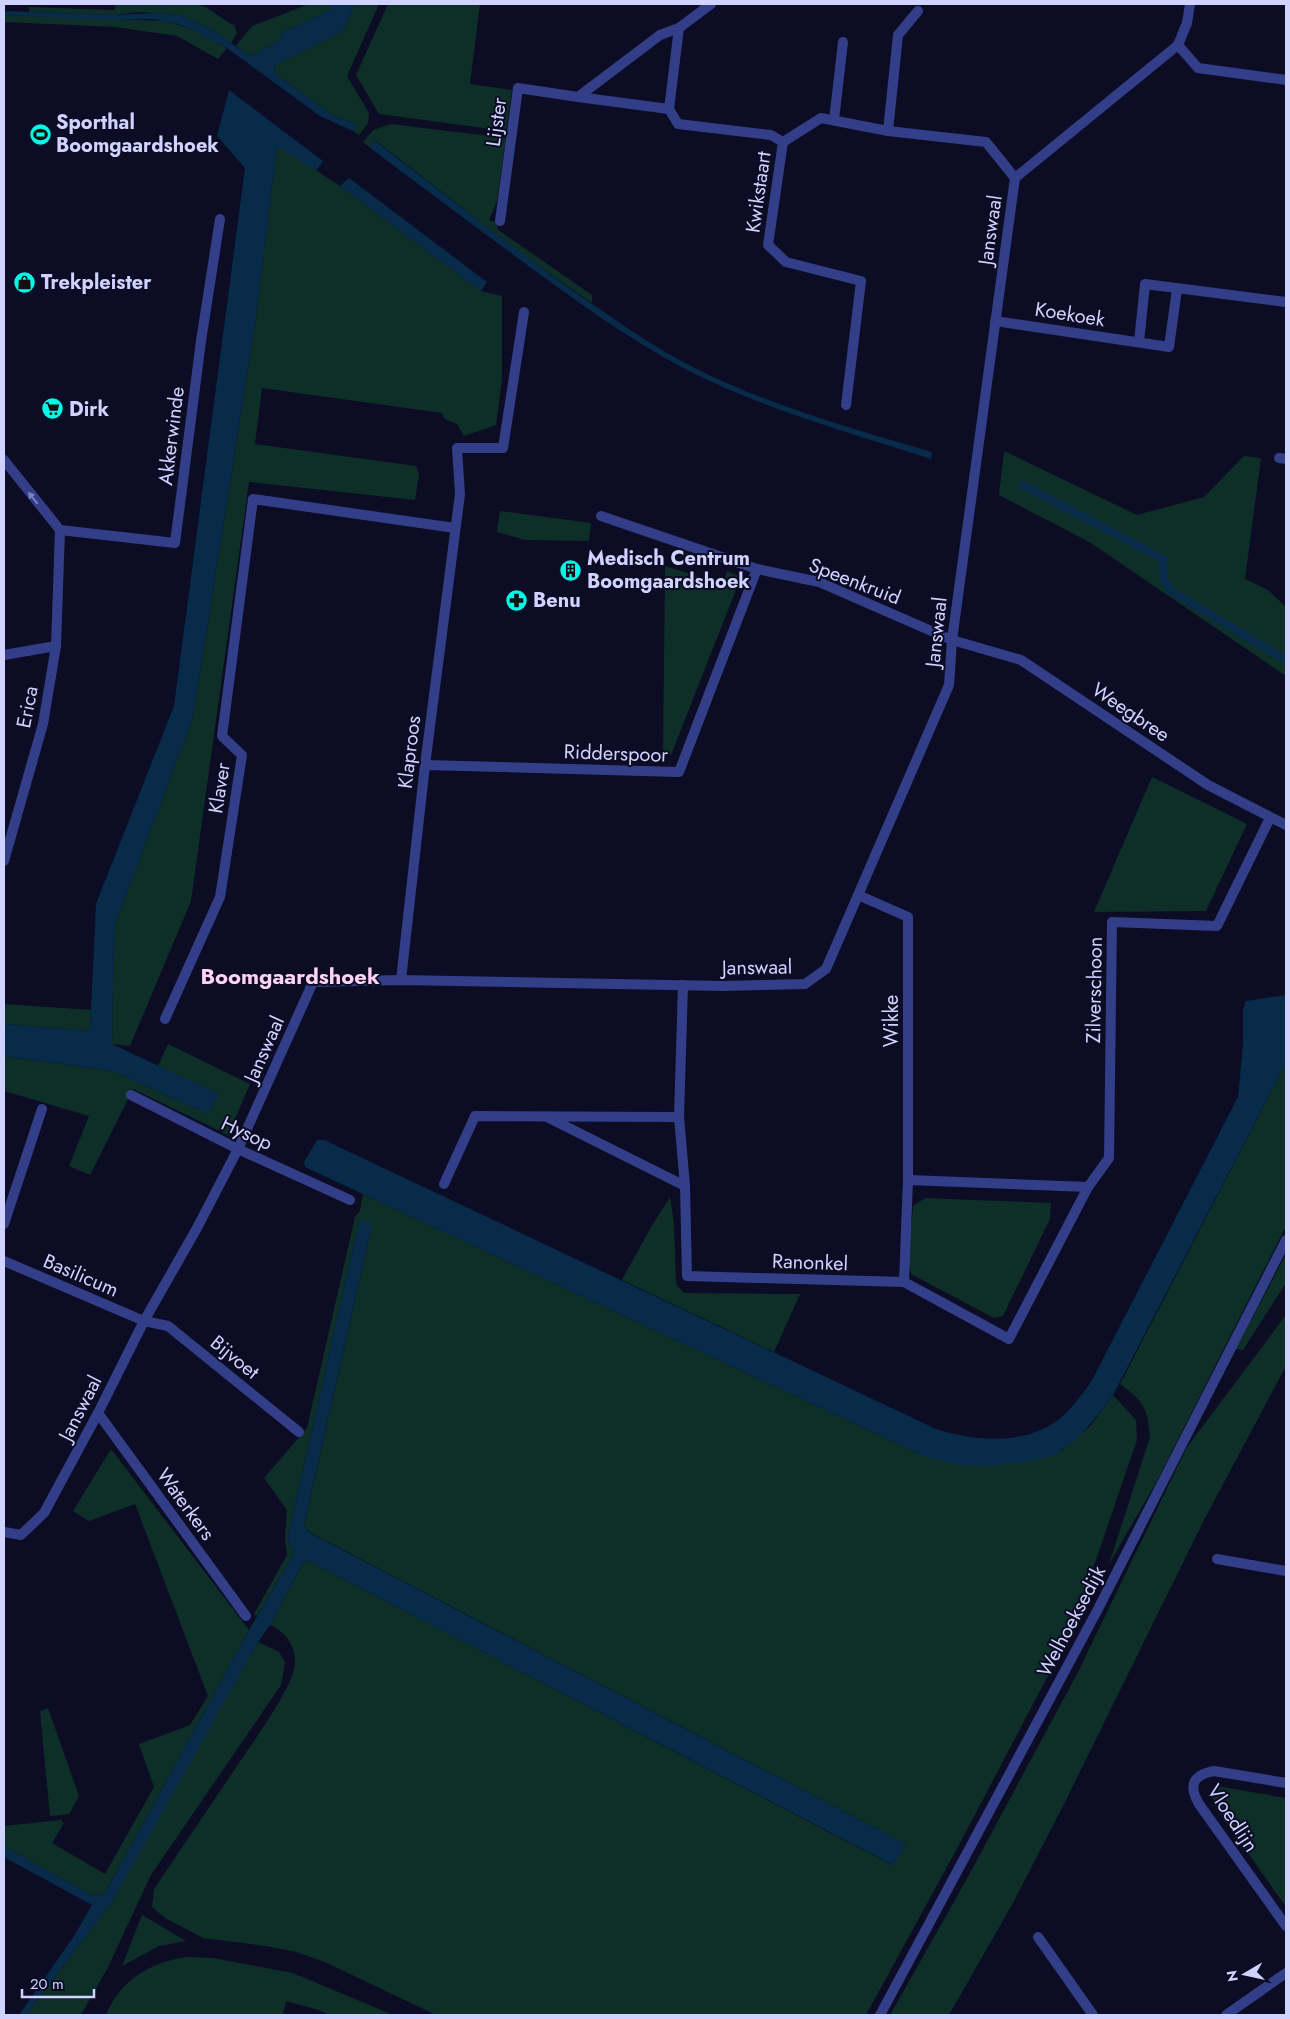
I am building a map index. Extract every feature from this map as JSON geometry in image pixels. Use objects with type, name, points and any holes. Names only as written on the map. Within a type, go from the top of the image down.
[{"type":"street","points":[[578,97],[660,35],[679,28],[711,4]]},
{"type":"street","name":"Janswaal","points":[[4,1532],[21,1535],[44,1513],[98,1413],[144,1321],[197,1228],[238,1149],[313,982],[402,980],[683,985],[805,984],[826,970],[949,685],[952,640],[1015,178],[1178,45],[1187,23],[1190,4]]},
{"type":"street","points":[[888,131],[898,35],[918,11]]},
{"type":"street","points":[[679,28],[670,109],[678,124],[771,135],[783,142]]},
{"type":"street","points":[[843,42],[834,120],[888,131],[986,142],[1015,178]]},
{"type":"street","points":[[1178,45],[1198,68],[1286,80]]},
{"type":"street","name":"Lijster","points":[[500,221],[518,88],[670,109]]},
{"type":"street","name":"Kwikstaart","points":[[834,120],[821,118],[783,142],[768,245],[786,262],[861,281],[846,405]]},
{"type":"street","name":"Akkerwinde","points":[[60,530],[175,543],[200,340],[220,218]]},
{"type":"street","points":[[1139,342],[1145,284],[1286,302]]},
{"type":"street","name":"Koekoek","points":[[995,321],[1169,347],[1177,289]]},
{"type":"street","name":"Klaproos","points":[[402,980],[425,765],[460,494],[457,448],[503,448],[524,312]]},
{"type":"street","points":[[6,462],[60,530]]},
{"type":"street","name":"Klaver","points":[[165,1019],[220,897],[242,756],[222,736],[253,499],[456,528]]},
{"type":"street","name":"Speenkruid","points":[[601,516],[758,569],[819,582],[952,640]]},
{"type":"street","name":"Erica","points":[[4,861],[43,724],[56,646],[60,530]]},
{"type":"street","name":"Ridderspoor","points":[[425,765],[679,772],[758,569]]},
{"type":"street","name":"Weegbree","points":[[952,640],[1021,660],[1208,785],[1286,825]]},
{"type":"street","points":[[4,655],[56,646]]},
{"type":"street","name":"Zilverschoon","points":[[1009,1339],[1088,1187],[1109,1158],[1112,922],[1217,926],[1270,818]]},
{"type":"street","name":"Wikke","points":[[858,895],[908,916],[908,1180]]},
{"type":"street","name":"Ranonkel","points":[[683,985],[679,1117],[685,1186],[687,1276],[904,1282],[1009,1339]]},
{"type":"street","name":"Hysop","points":[[131,1095],[238,1149],[350,1200]]},
{"type":"street","points":[[4,1224],[42,1109]]},
{"type":"street","points":[[444,1184],[475,1116],[679,1117]]},
{"type":"street","points":[[545,1116],[685,1186]]},
{"type":"street","points":[[904,1282],[908,1180],[1088,1187]]},
{"type":"street","name":"Welhoeksedijk","points":[[880,2015],[1097,1611],[1286,1240]]},
{"type":"street","name":"Basilicum","points":[[4,1261],[144,1321]]},
{"type":"street","name":"Bijvoet","points":[[144,1321],[168,1326],[299,1432]]},
{"type":"street","name":"Waterkers","points":[[98,1413],[246,1616]]},
{"type":"street","points":[[1217,1558],[1286,1571]]},
{"type":"street","name":"Vloedlijn","points":[[1286,1783],[1214,1771],[1203,1773],[1195,1779],[1193,1786],[1194,1797],[1286,1926]]},
{"type":"street","points":[[1038,1937],[1093,2015]]},
{"type":"street","points":[[1226,2015],[1286,1972]]},
{"type":"green space","points":[[115,4],[194,4],[206,7],[232,25],[234,24],[237,33],[231,43],[214,31],[180,15],[139,12],[114,15],[29,12],[29,7],[115,10]]},
{"type":"green space","points":[[309,4],[333,4],[330,10],[282,33],[280,41],[257,53],[248,55],[236,46],[252,26]]},
{"type":"green space","points":[[355,4],[379,4],[347,76],[369,113],[368,123],[359,135],[353,131],[356,124],[334,116],[274,73],[275,65],[343,31]]},
{"type":"green space","points":[[388,4],[480,4],[470,84],[512,90],[506,131],[379,114],[356,75]]},
{"type":"green space","points":[[4,15],[166,21],[192,29],[227,48],[218,59],[177,36],[115,27],[4,22]]},
{"type":"green space","points":[[391,124],[506,138],[497,201],[489,220],[498,223],[497,229],[592,295],[592,303],[523,255],[375,140],[369,147],[363,142],[373,130]]},
{"type":"green space","points":[[277,145],[340,186],[481,291],[502,296],[502,380],[496,425],[464,436],[457,424],[445,419],[442,413],[262,388],[255,444],[416,466],[419,474],[415,500],[249,482],[191,901],[130,1046],[112,1044],[114,927],[193,717],[256,317]]},
{"type":"green space","points":[[1004,451],[1137,515],[1204,497],[1244,456],[1261,458],[1245,579],[1268,590],[1286,607],[1286,676],[1091,543],[999,495]]},
{"type":"green space","points":[[500,511],[591,523],[589,541],[525,540],[497,532]]},
{"type":"green space","points":[[665,566],[723,584],[727,571],[741,577],[671,755],[663,756]]},
{"type":"green space","points":[[1152,777],[1247,824],[1206,911],[1094,912]]},
{"type":"green space","points":[[4,1004],[91,1010],[90,1031],[4,1024]]},
{"type":"green space","points":[[168,1044],[250,1084],[228,1135],[133,1089],[90,1175],[69,1166],[89,1116],[4,1091],[4,1056],[113,1071],[208,1114],[219,1094],[158,1066]]},
{"type":"green space","points":[[1286,1063],[1286,1226],[1156,1483],[1109,1564],[1150,1437],[1146,1412],[1143,1406],[1120,1384]]},
{"type":"green space","points":[[363,1194],[922,1455],[1061,1451],[1091,1425],[1113,1395],[1136,1420],[1137,1440],[1072,1630],[959,1845],[866,2015],[436,2015],[325,1962],[296,1952],[203,1938],[165,1918],[152,1907],[154,1889],[264,1726],[288,1686],[295,1664],[294,1651],[289,1640],[270,1625],[305,1559],[892,1865],[906,1844],[309,1532],[304,1525],[371,1229],[370,1223],[359,1222],[288,1536],[289,1543],[295,1552],[257,1616],[254,1614],[287,1555],[285,1539],[287,1510],[264,1478],[307,1428],[355,1217],[360,1211]]},
{"type":"green space","points":[[670,1197],[674,1223],[676,1284],[684,1293],[800,1294],[774,1352],[622,1280]]},
{"type":"green space","points":[[925,1198],[1051,1203],[1050,1219],[1003,1316],[994,1318],[911,1274],[908,1259],[913,1206]]},
{"type":"green space","points":[[1286,1254],[1286,1283],[1243,1350],[1236,1349]]},
{"type":"green space","points":[[1286,1315],[1286,1366],[1204,1520],[1013,1903],[949,2015],[890,2015],[964,1884],[1077,1674],[1187,1447]]},
{"type":"green space","points":[[111,1449],[249,1630],[105,1893],[98,1896],[91,1895],[4,1846],[4,1826],[61,1820],[64,1823],[52,1843],[105,1874],[154,1787],[139,1744],[190,1725],[208,1696],[135,1504],[89,1521],[73,1511]]},
{"type":"green space","points":[[258,1642],[279,1652],[285,1662],[281,1685],[151,1875],[108,1967],[81,2015],[26,2015],[112,1902]]},
{"type":"green space","points":[[48,1708],[79,1796],[69,1814],[50,1816],[40,1711]]},
{"type":"green space","points":[[1217,1786],[1286,1798],[1286,1907],[1215,1806],[1212,1793]]},
{"type":"green space","points":[[142,1915],[186,1941],[159,1946],[122,1966]]},
{"type":"green space","points":[[186,1957],[213,1958],[293,1973],[393,2015],[329,2015],[319,2010],[286,2001],[283,2015],[106,2015],[112,2002],[128,1982],[149,1968]]},
{"type":"water","points":[[333,4],[355,4],[343,31],[275,65],[274,73],[334,116],[356,124],[353,131],[320,116],[227,48],[192,29],[178,24],[152,19],[115,20],[4,15],[4,11],[180,15],[214,31],[248,55],[257,53],[280,41],[282,33],[330,10]]},
{"type":"water","points":[[229,90],[323,161],[316,171],[277,146],[256,317],[193,717],[114,927],[112,1044],[219,1094],[208,1114],[113,1071],[4,1056],[4,1024],[90,1031],[96,904],[174,706],[245,168],[217,136]]},
{"type":"water","points":[[374,140],[477,220],[582,297],[673,357],[716,378],[776,403],[932,452],[931,459],[839,430],[748,398],[666,359],[578,302],[442,202],[369,147]]},
{"type":"water","points":[[349,178],[487,282],[481,291],[340,186]]},
{"type":"water","points":[[1286,995],[1286,1063],[1113,1395],[1076,1439],[1052,1455],[1029,1461],[972,1466],[960,1465],[922,1455],[305,1167],[304,1162],[317,1140],[324,1140],[936,1429],[969,1437],[1003,1438],[1019,1436],[1035,1432],[1050,1425],[1064,1415],[1091,1382],[1238,1097],[1243,1045],[1243,1010],[1246,1001]]},
{"type":"water","points":[[359,1222],[371,1223],[371,1229],[304,1524],[308,1532],[906,1844],[893,1865],[305,1559],[270,1625],[258,1642],[112,1902],[26,2015],[19,2015],[74,1936],[92,1905],[4,1857],[4,1846],[91,1895],[98,1896],[105,1893],[249,1630],[295,1552],[289,1543],[288,1536]]},
{"type":"waterway","points":[[1023,485],[1163,559],[1164,580],[1171,591],[1286,660]]},
{"type":"place","name":"Sporthal Boomgaardshoek","points":[[40,134]]},
{"type":"place","name":"Trekpleister","points":[[25,282]]},
{"type":"place","name":"Dirk","points":[[53,409]]},
{"type":"place","name":"Medisch Centrum Boomgaardshoek","points":[[571,570]]},
{"type":"place","name":"Benu","points":[[517,600]]},
{"type":"district","name":"Boomgaardshoek","points":[[290,976]]}]
